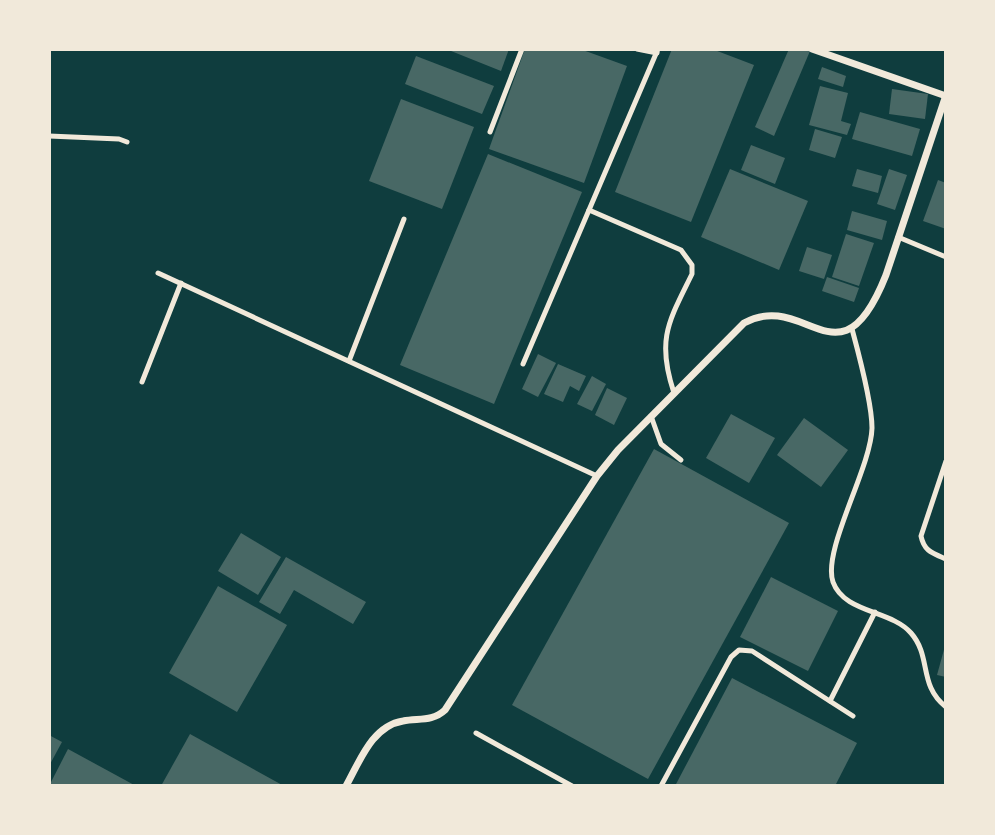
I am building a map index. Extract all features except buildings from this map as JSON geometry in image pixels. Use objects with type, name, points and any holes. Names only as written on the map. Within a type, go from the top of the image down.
[{"type":"street","points":[[346,786],[382,729],[404,721],[438,717],[445,710],[597,476],[651,416],[744,323],[754,318],[777,316],[829,332],[852,329],[861,323],[877,297],[946,96],[812,49]]},
{"type":"lane","points":[[490,132],[522,49]]},
{"type":"lane","points":[[523,364],[658,51],[638,49]]},
{"type":"lane","points":[[49,136],[119,139],[127,142]]},
{"type":"lane","points":[[589,210],[681,250],[692,265],[692,274],[664,338],[667,374],[674,393]]},
{"type":"lane","points":[[349,361],[404,219]]},
{"type":"lane","points":[[898,237],[946,257]]},
{"type":"lane","points":[[158,273],[597,476]]},
{"type":"lane","points":[[142,382],[181,283]]},
{"type":"lane","points":[[852,329],[872,428],[859,479],[831,563],[833,583],[848,601],[902,624],[919,645],[929,690],[946,707]]},
{"type":"lane","points":[[651,416],[661,444],[681,460]]},
{"type":"lane","points":[[946,461],[921,536],[923,546],[946,559]]},
{"type":"lane","points":[[830,701],[875,612]]},
{"type":"lane","points":[[661,786],[732,657],[739,650],[752,651],[853,716]]},
{"type":"lane","points":[[476,733],[572,786]]}]
